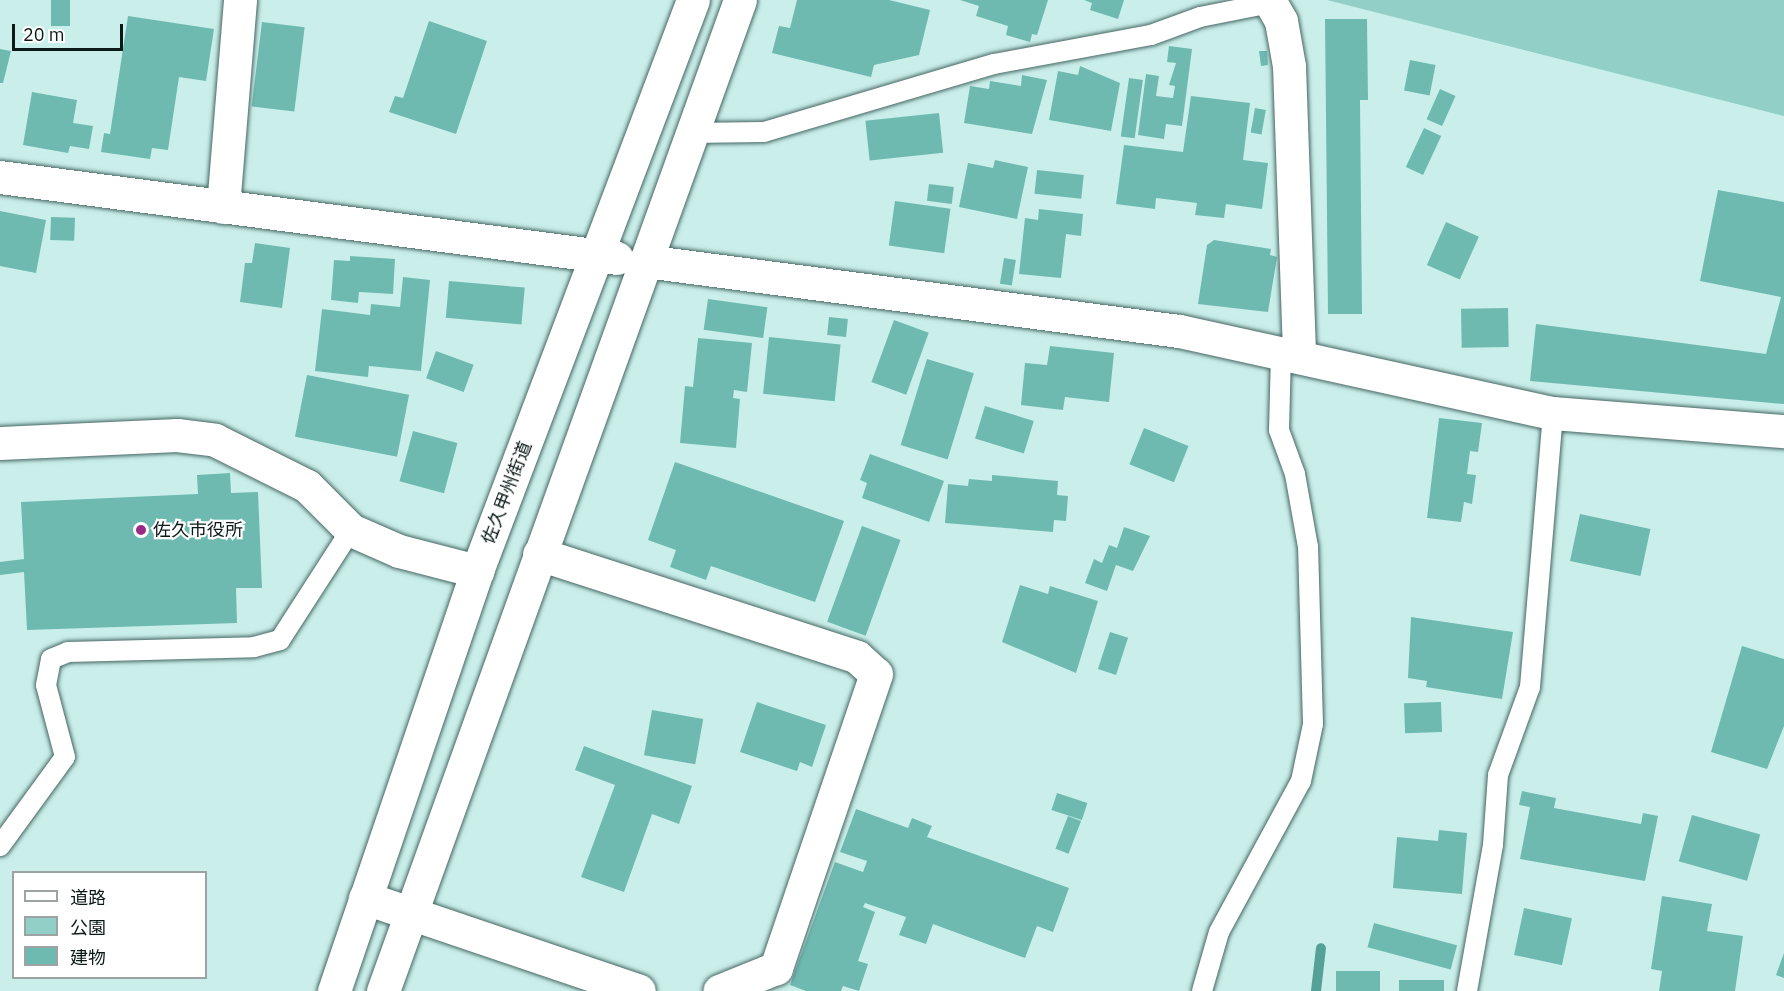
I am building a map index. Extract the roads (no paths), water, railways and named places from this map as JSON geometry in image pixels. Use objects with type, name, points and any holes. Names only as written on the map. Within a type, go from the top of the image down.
[{"type":"street","points":[[223,207],[240,0]]},
{"type":"street","name":"佐久甲州街道","points":[[334,991],[477,571],[693,0]]},
{"type":"street","points":[[383,991],[690,133],[740,0]]},
{"type":"street","points":[[1270,2],[1281,21],[1289,66],[1290,354]]},
{"type":"street","points":[[0,177],[597,256],[1080,316],[1290,354],[1553,413],[1784,431]]},
{"type":"street","points":[[0,443],[177,435],[215,440],[307,486],[351,530],[399,551],[477,571]]},
{"type":"street","points":[[539,554],[857,657],[876,674],[776,968],[719,991]]},
{"type":"street","points":[[365,898],[639,991]]},
{"type":"lane","points":[[690,133],[764,132],[994,64],[1151,35],[1200,17],[1270,2]]},
{"type":"lane","points":[[1202,991],[1220,932],[1301,781],[1312,723],[1308,547],[1295,474],[1279,430],[1290,354]]},
{"type":"lane","points":[[1467,991],[1493,844],[1498,775],[1530,687],[1553,413]]},
{"type":"lane","points":[[0,846],[65,757],[46,685],[51,659],[68,652],[254,647],[280,640],[351,530]]},
{"type":"waterway","points":[[1316,991],[1321,948]]},
{"type":"place","name":"佐久市役所","points":[[141,530]]}]
